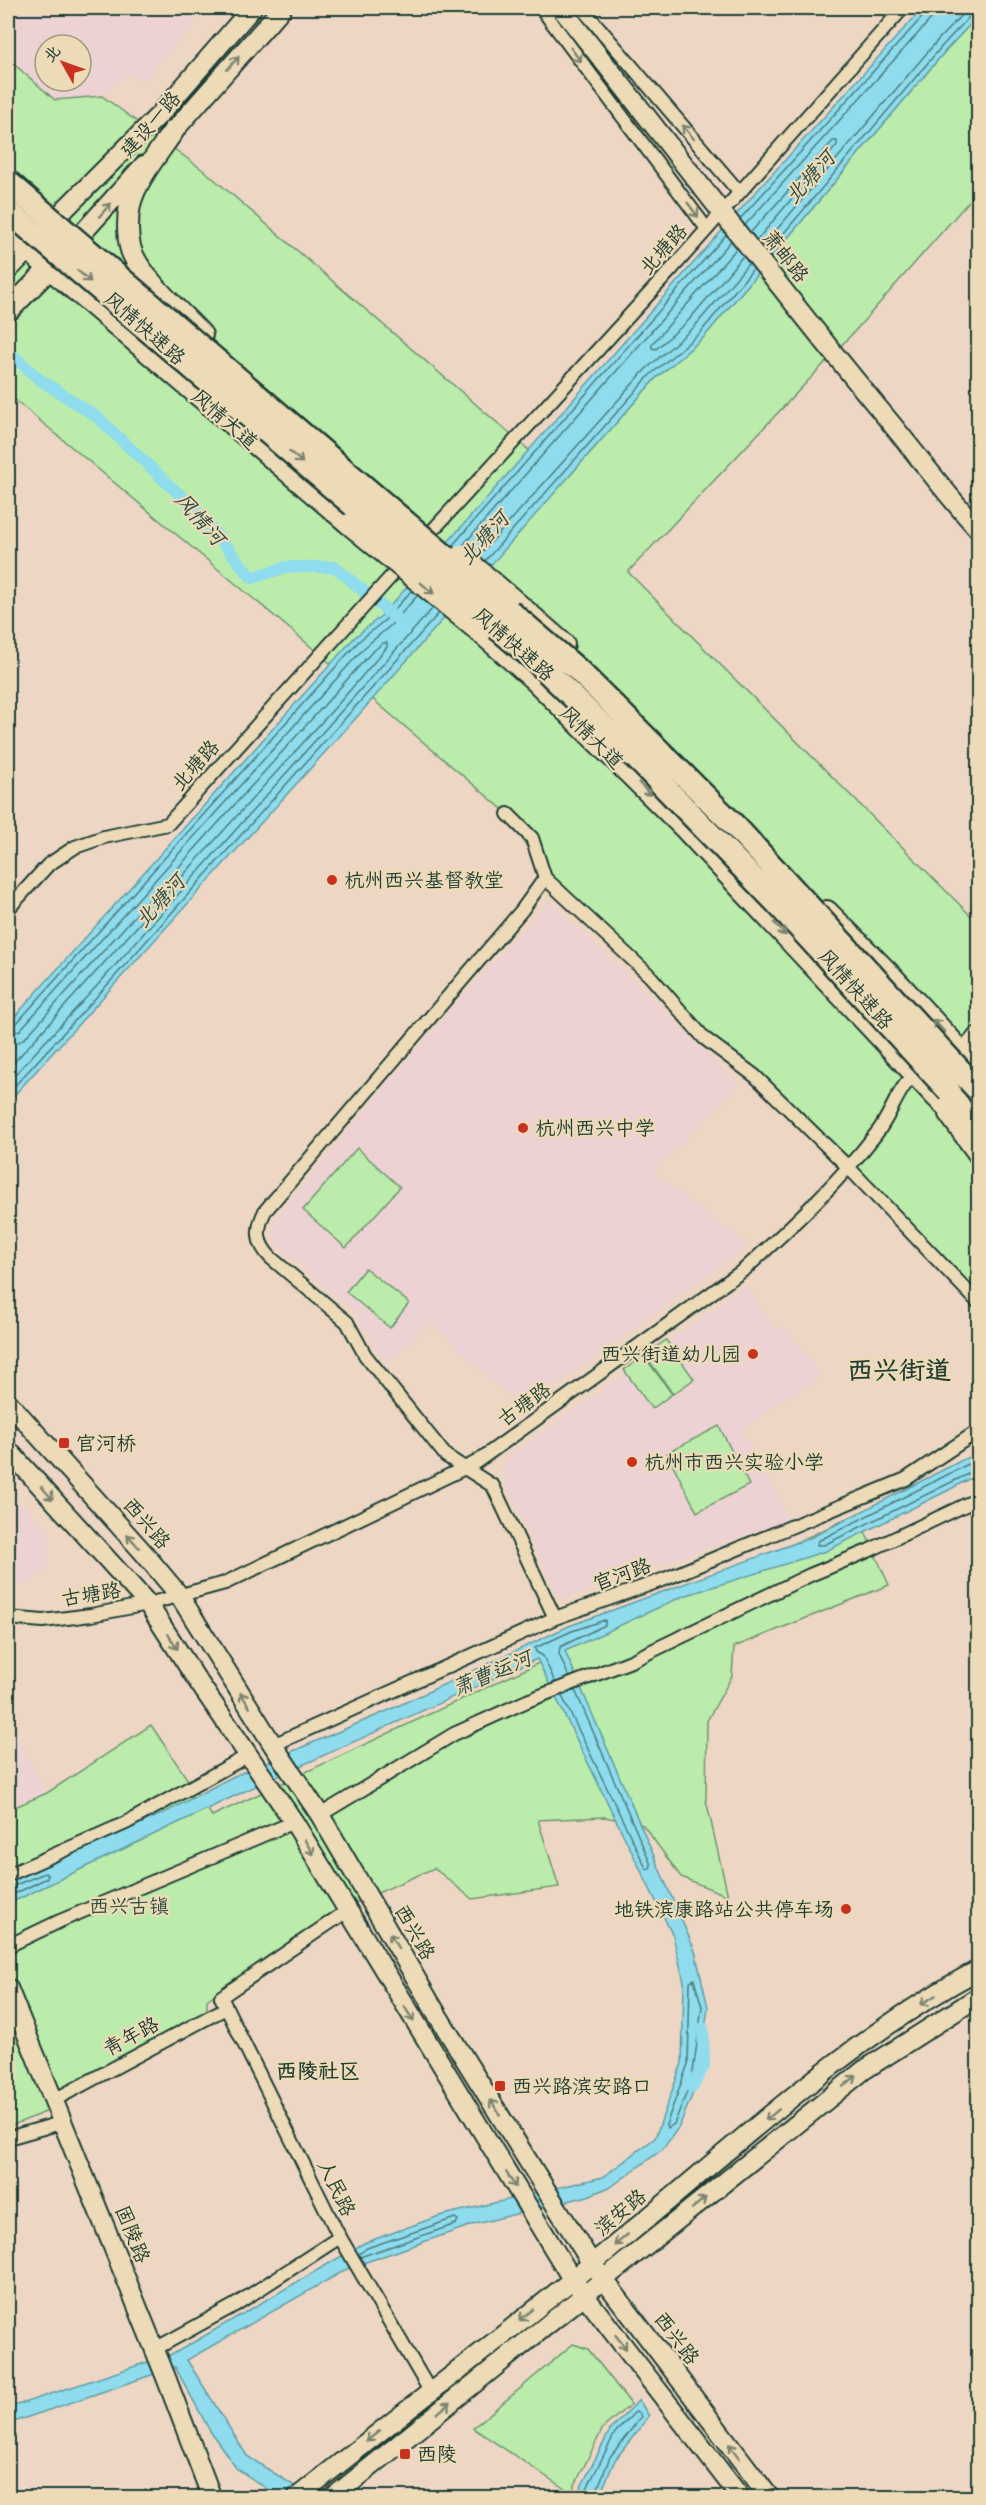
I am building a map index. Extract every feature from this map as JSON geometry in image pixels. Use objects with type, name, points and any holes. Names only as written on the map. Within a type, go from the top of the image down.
[{"type":"highway","name":"风情快速路","points":[[8,182],[578,670],[735,826],[978,1090]]},
{"type":"highway","name":"风情快速路","points":[[8,211],[536,661],[726,850],[942,1094],[978,1122]]},
{"type":"highway","points":[[942,1094],[978,1137]]},
{"type":"main road","name":"建设一路","points":[[60,214],[160,114],[252,8]]},
{"type":"main road","name":"建设一路","points":[[50,268],[83,235],[282,8]]},
{"type":"main road","name":"萧邮路","points":[[561,8],[723,211],[826,345],[917,458],[978,529]]},
{"type":"main road","points":[[174,130],[142,179],[130,205],[129,231],[132,254],[145,273],[202,335]]},
{"type":"main road","points":[[8,169],[554,635],[662,738],[763,846],[891,975],[978,1069]]},
{"type":"main road","points":[[8,269],[60,214]]},
{"type":"main road","name":"风情大道","points":[[8,233],[533,679],[685,829],[915,1073],[942,1094]]},
{"type":"main road","points":[[13,306],[50,268]]},
{"type":"main road","points":[[964,1053],[978,1036]]},
{"type":"main road","points":[[942,1094],[978,1155]]},
{"type":"main road","name":"西兴路","points":[[8,1402],[179,1595],[274,1747],[320,1815],[438,2016],[591,2264],[770,2498]]},
{"type":"main road","points":[[8,1450],[148,1604],[294,1822],[572,2279],[741,2498]]},
{"type":"main road","name":"滨安路","points":[[296,2498],[591,2264],[855,2048],[978,1970]]},
{"type":"main road","name":"固陵路","points":[[8,1988],[64,2122],[212,2498]]},
{"type":"main road","points":[[332,2498],[864,2070],[978,1997]]},
{"type":"street","points":[[541,8],[707,229]]},
{"type":"street","points":[[582,8],[739,192]]},
{"type":"street","name":"北塘路","points":[[8,909],[48,865],[75,847],[104,837],[168,824],[707,229],[903,8]]},
{"type":"street","points":[[508,814],[532,837],[545,878],[650,976],[704,1038],[755,1077],[848,1167],[978,1302]]},
{"type":"street","points":[[545,878],[514,919],[265,1211],[259,1223],[258,1236],[261,1249],[347,1322],[365,1355],[446,1456],[493,1486],[555,1618]]},
{"type":"street","name":"古塘路","points":[[8,1618],[42,1621],[148,1604],[225,1583],[485,1456],[745,1269],[779,1238],[848,1167],[878,1132],[903,1086],[915,1073],[941,1054],[964,1053]]},
{"type":"street","name":"官河路","points":[[274,1747],[555,1618],[665,1579],[906,1479],[978,1431]]},
{"type":"street","points":[[320,1815],[454,1734],[527,1701],[631,1661],[810,1575],[868,1551],[978,1499]]},
{"type":"street","points":[[8,1875],[126,1823],[251,1758]]},
{"type":"street","points":[[8,1946],[60,1921],[294,1822]]},
{"type":"street","name":"青年路","points":[[54,2100],[223,2002],[347,1911]]},
{"type":"street","name":"人民路","points":[[223,2002],[340,2237],[430,2391]]},
{"type":"street","points":[[8,2138],[64,2122]]},
{"type":"street","points":[[154,2349],[234,2305],[340,2237]]},
{"type":"shaded area","points":[[8,8],[207,8],[142,82],[127,74],[102,96],[55,100],[47,93],[93,93],[93,33],[33,33],[33,81],[8,59]]},
{"type":"shaded area","name":"杭州西兴中学","points":[[549,900],[740,1085],[653,1172],[748,1246],[522,1409],[431,1322],[386,1364],[355,1313],[278,1246],[271,1235],[274,1219],[460,998]]},
{"type":"shaded area","name":"杭州市西兴实验小学","points":[[746,1285],[777,1331],[785,1326],[822,1376],[741,1429],[789,1520],[564,1598],[555,1590],[503,1479],[503,1466],[509,1457]]},
{"type":"shaded area","points":[[8,1492],[50,1531],[48,1568],[28,1584],[8,1589]]},
{"type":"shaded area","points":[[8,1721],[47,1793],[8,1810]]},
{"type":"green space","points":[[978,16],[978,191],[854,332],[628,572],[978,923],[978,1302],[848,1167],[704,1038],[545,878],[508,814],[8,394],[8,59],[33,81],[33,93],[47,93],[55,100],[102,96],[207,173],[565,481],[655,379],[704,337],[947,49]]},
{"type":"green space","points":[[357,1148],[400,1187],[346,1248],[303,1210]]},
{"type":"green space","points":[[365,1268],[409,1303],[390,1328],[346,1292]]},
{"type":"green space","points":[[666,1340],[694,1379],[673,1394],[645,1355]]},
{"type":"green space","points":[[644,1356],[672,1394],[652,1409],[624,1370]]},
{"type":"green space","points":[[719,1426],[749,1485],[697,1512],[667,1453]]},
{"type":"green space","name":"西兴古镇","points":[[857,1514],[889,1585],[734,1647],[732,1676],[707,1721],[706,1800],[728,1896],[681,1877],[643,1825],[605,1817],[538,1820],[559,1887],[472,1899],[434,1868],[330,1914],[207,2000],[207,2012],[48,2111],[8,2127],[8,1810],[47,1793],[151,1725],[212,1816]]},
{"type":"green space","points":[[573,2344],[588,2349],[631,2404],[603,2428],[571,2493],[473,2428]]},
{"type":"water","name":"北塘河","points":[[923,8],[978,8],[978,16],[947,49],[704,337],[655,379],[356,718],[8,1102],[8,1024],[355,637],[381,616],[463,525],[755,193]]},
{"type":"water","name":"萧曹运河","points":[[978,1452],[978,1474],[826,1551],[681,1597],[565,1651],[695,1951],[708,2007],[698,2081],[679,2127],[663,2149],[612,2186],[588,2196],[472,2225],[349,2268],[187,2360],[247,2456],[312,2497],[279,2497],[236,2468],[210,2431],[175,2367],[8,2424],[8,2408],[175,2353],[364,2243],[439,2216],[603,2177],[655,2138],[682,2063],[684,1982],[673,1936],[537,1659],[245,1791],[8,1904],[8,1883],[164,1813],[232,1777],[387,1711],[569,1626],[812,1537]]},
{"type":"water","points":[[639,2400],[649,2416],[615,2460],[599,2497],[576,2497],[610,2430]]},
{"type":"waterway","name":"风情河","points":[[8,351],[39,379],[97,417],[197,511],[252,578],[286,567],[335,567],[398,620]]},
{"type":"waterway","points":[[692,2088],[704,2065],[703,2028]]},
{"type":"place","name":"杭州西兴基督教堂","points":[[332,880]]},
{"type":"place","name":"杭州西兴中学","points":[[523,1128]]},
{"type":"place","name":"西兴街道幼儿园","points":[[753,1354]]},
{"type":"place","name":"官河桥","points":[[64,1443]]},
{"type":"place","name":"杭州市西兴实验小学","points":[[632,1462]]},
{"type":"place","name":"地铁滨康路站公共停车场","points":[[846,1909]]},
{"type":"place","name":"西兴路滨安路口","points":[[500,2086]]},
{"type":"place","name":"西陵","points":[[405,2454]]},
{"type":"district","name":"西兴街道","points":[[899,1370]]},
{"type":"district","name":"西陵社区","points":[[318,2071]]}]
